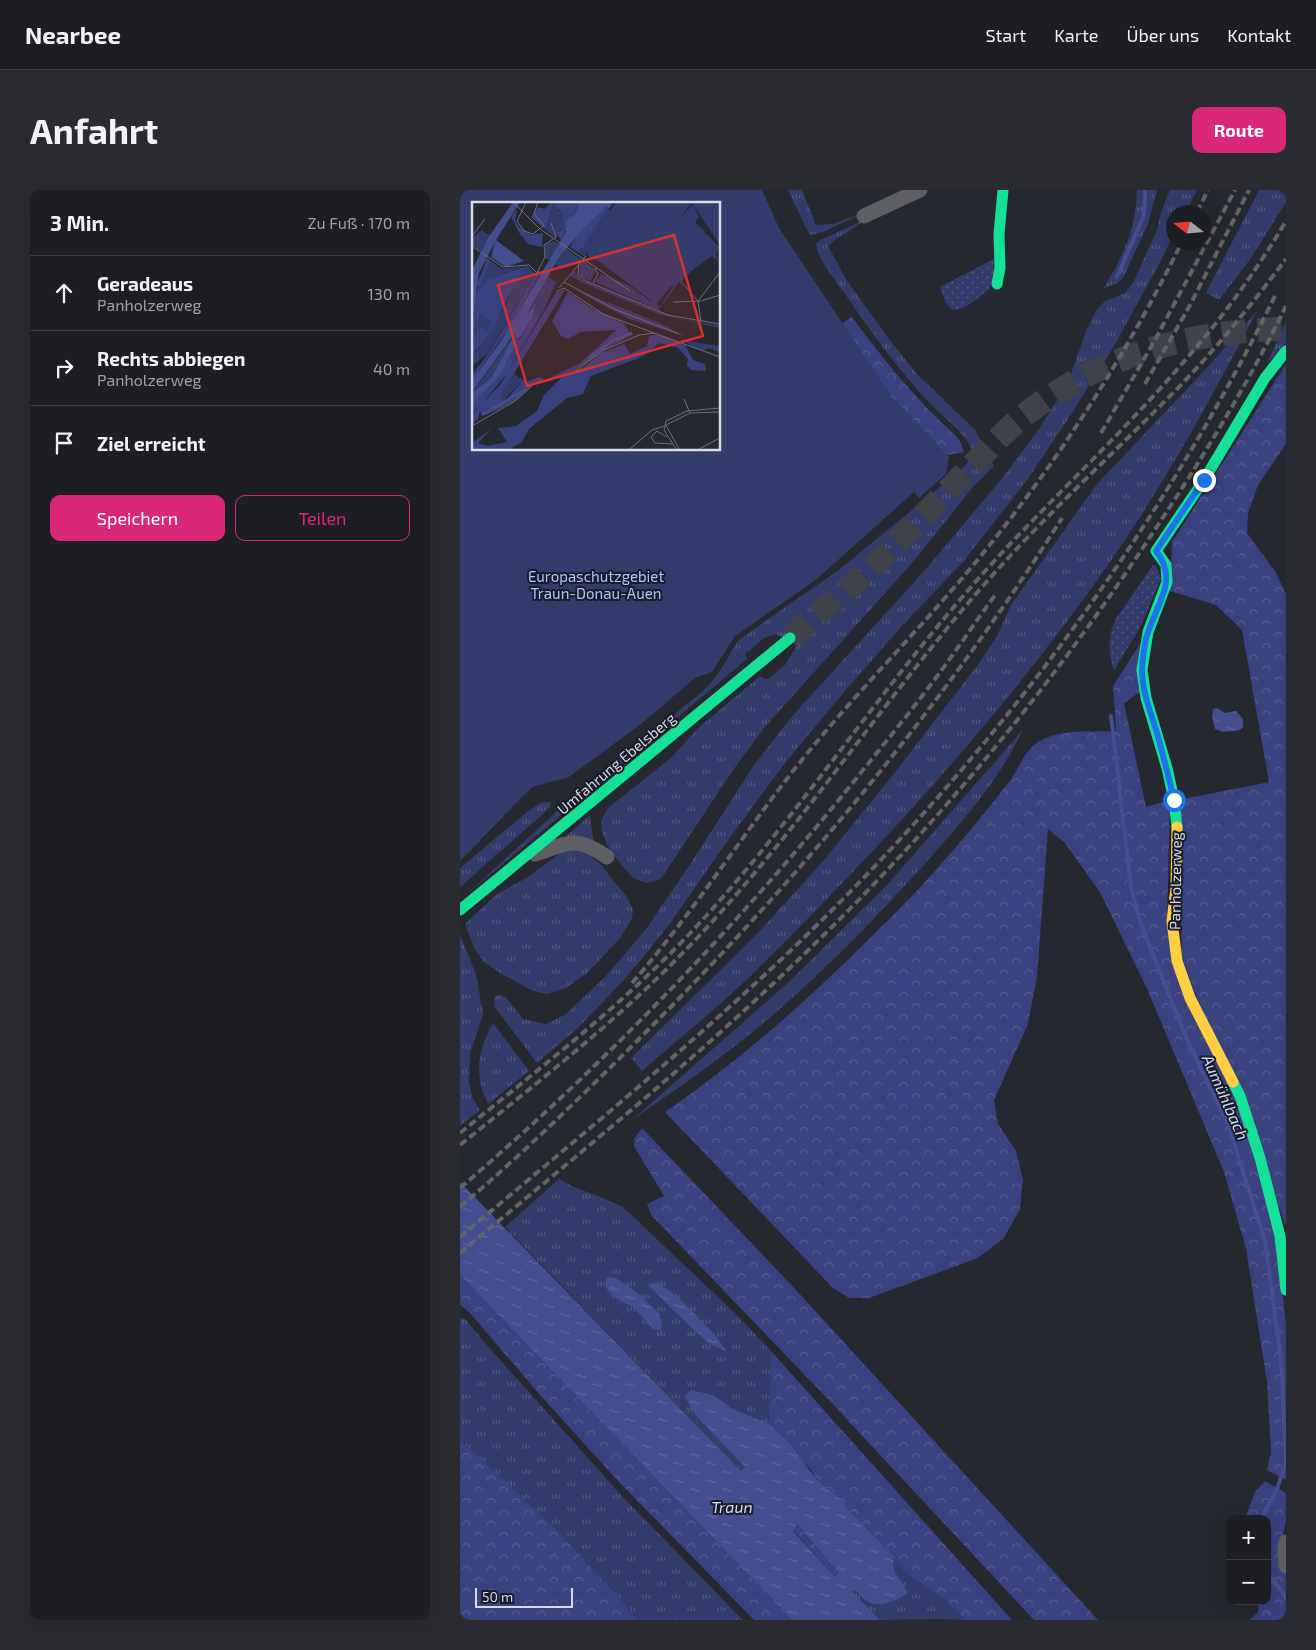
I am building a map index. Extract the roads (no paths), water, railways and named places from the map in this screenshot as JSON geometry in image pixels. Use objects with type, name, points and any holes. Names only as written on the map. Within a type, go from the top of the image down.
[{"type":"street","points":[[864,216],[920,190]]},
{"type":"street","points":[[997,284],[1000,268],[999,234],[1003,190]]},
{"type":"street","name":"Panholzerweg","points":[[1286,351],[1265,378],[1204,480],[1156,551],[1166,565],[1167,582],[1148,632],[1142,670],[1146,698],[1167,768],[1178,833],[1176,888],[1172,921],[1176,961],[1190,998],[1240,1096],[1260,1158],[1280,1236],[1286,1290]]},
{"type":"street","name":"Umfahrung Ebelsberg","points":[[461,910],[790,638]]},
{"type":"street","points":[[524,858],[572,842],[588,846],[607,856]]},
{"type":"street","points":[[1286,1542],[1286,1566]]},
{"type":"water","points":[[1217,708],[1225,713],[1236,711],[1243,719],[1243,727],[1240,730],[1223,732],[1215,729],[1212,716],[1213,709]]},
{"type":"water","name":"Traun","points":[[460,1182],[741,1471],[745,1467],[696,1415],[684,1396],[692,1390],[715,1396],[731,1408],[769,1424],[790,1444],[816,1479],[843,1501],[849,1511],[893,1556],[894,1570],[908,1593],[894,1601],[877,1604],[867,1601],[855,1590],[852,1592],[880,1620],[792,1620],[460,1275]],"holes":[[[797,1524],[839,1573],[835,1577],[793,1531]]]},
{"type":"water","points":[[606,1277],[616,1278],[639,1294],[659,1314],[662,1325],[661,1330],[653,1329],[634,1308],[616,1298],[606,1288]]},
{"type":"water","points":[[655,1283],[669,1290],[683,1302],[717,1337],[726,1351],[711,1345],[648,1285]]},
{"type":"waterway","name":"Aumühlbach","points":[[1117,277],[1144,215],[1145,190]]},
{"type":"waterway","name":"Aumühlbach","points":[[1111,716],[1131,887],[1140,922],[1188,1042],[1228,1124],[1265,1241],[1281,1359],[1286,1463],[1277,1489],[1263,1515]]},
{"type":"waterway","name":"Aumühlbach","points":[[1271,1579],[1282,1591],[1286,1599]]},
{"type":"tunnel","points":[[790,638],[884,556],[1009,429],[1052,395],[1082,377],[1146,350],[1214,335],[1286,329]]},
{"type":"railway","points":[[1200,205],[1208,190]]},
{"type":"railway","points":[[1101,433],[1155,340],[1235,190]]},
{"type":"railway","points":[[1145,384],[1189,307],[1249,190]]},
{"type":"railway","points":[[460,1133],[588,1029],[649,974],[706,916],[741,876],[904,668],[971,587],[1129,422],[1195,349],[1236,296],[1286,221]]},
{"type":"railway","points":[[632,983],[678,926],[810,750],[951,591],[1023,502],[1049,467],[1120,357],[1178,250]]},
{"type":"railway","points":[[460,1145],[558,1066],[622,1011],[711,923],[780,843],[941,635],[975,595],[1049,516],[1205,359],[1286,259]]},
{"type":"railway","points":[[460,1237],[617,1105],[733,1004],[847,895],[919,818],[989,737],[1054,654],[1116,568],[1174,479],[1227,387],[1276,294]]},
{"type":"railway","points":[[460,1253],[715,1037],[847,912],[942,810],[1031,702],[1115,589],[1207,449],[1256,364],[1286,306]]},
{"type":"railway","points":[[460,1207],[556,1120],[648,1030],[705,971],[816,848],[920,721],[1017,587],[1062,518]]},
{"type":"railway","points":[[460,1188],[515,1140],[622,1039],[724,933],[821,822],[892,735],[995,595]]},
{"type":"park label","name":"Europaschutzgebiet Traun-Donau-Auen","points":[[596,584]]}]
